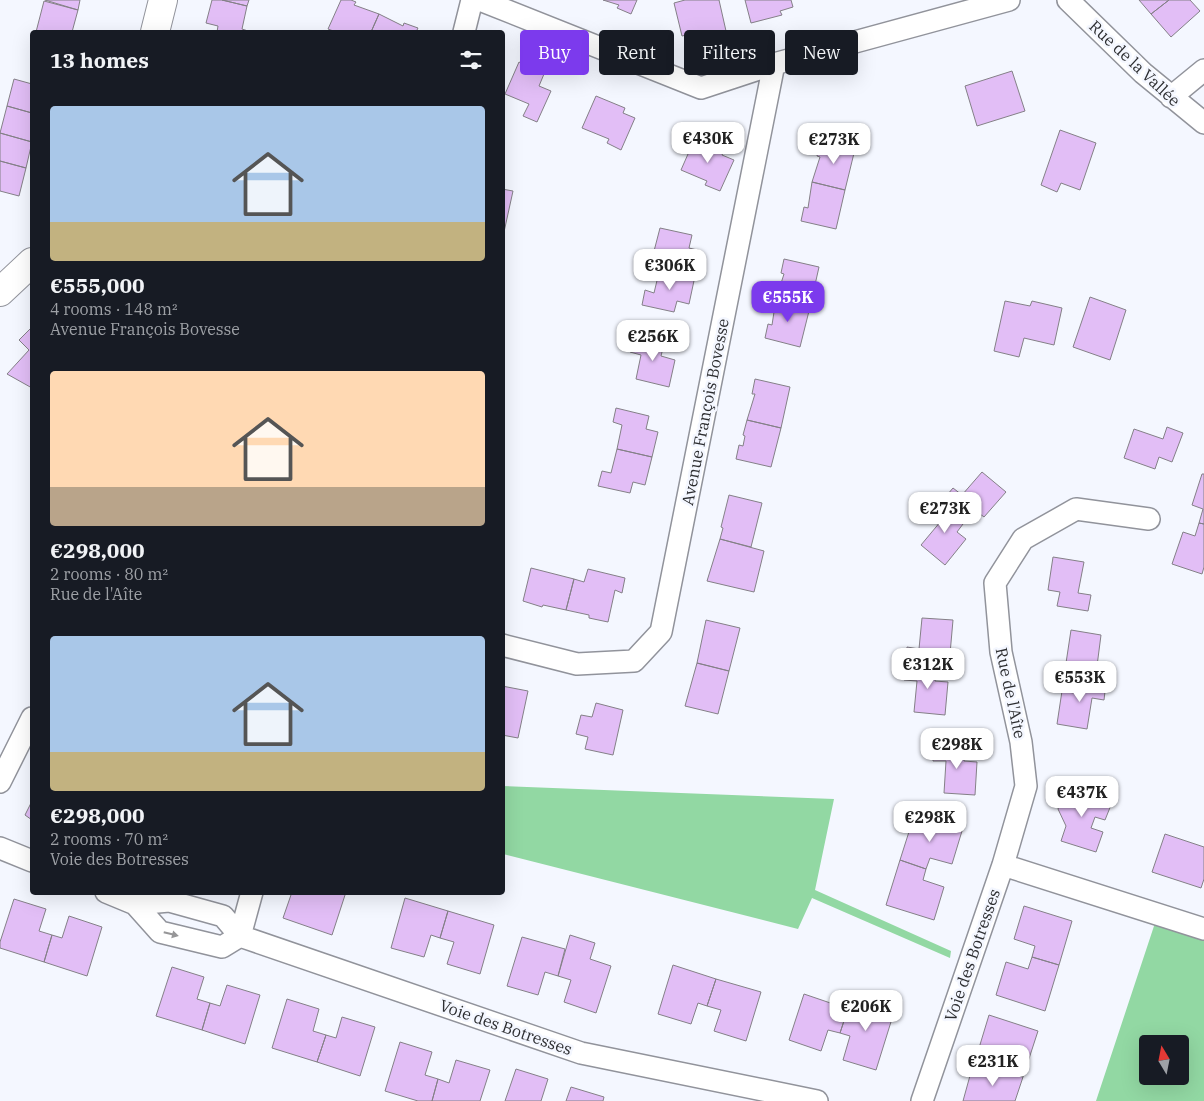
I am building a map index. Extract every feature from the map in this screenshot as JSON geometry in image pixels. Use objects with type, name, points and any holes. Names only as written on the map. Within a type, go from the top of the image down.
[{"type":"street","points":[[156,30],[163,0]]},
{"type":"street","points":[[464,30],[472,0]]},
{"type":"street","points":[[480,0],[701,88],[741,75]]},
{"type":"street","points":[[775,64],[1009,0]]},
{"type":"street","name":"Rue de la Vallée","points":[[1068,0],[1143,73],[1204,123]]},
{"type":"street","points":[[1170,97],[1204,70]]},
{"type":"street","name":"Avenue François Bovesse","points":[[505,646],[577,664],[634,661],[662,632],[772,75]]},
{"type":"street","points":[[0,292],[30,264]]},
{"type":"street","name":"Rue de l'Aîte","points":[[1003,865],[1026,786],[1021,742],[1001,652],[995,583],[1023,539],[1076,509],[1149,519]]},
{"type":"street","points":[[0,782],[30,722]]},
{"type":"street","points":[[0,848],[30,860]]},
{"type":"street","points":[[1003,865],[1204,929]]},
{"type":"street","name":"Voie des Botresses","points":[[922,1101],[1003,865]]},
{"type":"street","points":[[113,895],[135,904],[160,932],[222,947],[240,936],[251,895]]},
{"type":"street","points":[[135,904],[169,901],[223,916],[240,936]]},
{"type":"street","name":"Voie des Botresses","points":[[240,936],[581,1053],[779,1097],[817,1101]]},
{"type":"green space","points":[[505,786],[834,799],[815,890],[951,951],[950,958],[812,898],[798,929],[505,855]]},
{"type":"green space","points":[[1156,920],[1204,934],[1204,1101],[1096,1101]]},
{"type":"building","points":[[45,0],[80,0],[78,10]]},
{"type":"building","points":[[212,0],[222,0],[247,6],[242,29],[245,30],[217,30],[218,26],[206,23]]},
{"type":"building","points":[[222,0],[249,0],[247,6]]},
{"type":"building","points":[[341,0],[351,0],[356,2],[354,5],[379,14],[372,30],[328,29]]},
{"type":"building","points":[[603,0],[637,0],[631,14],[617,8],[619,5]]},
{"type":"building","points":[[685,0],[719,0],[726,30],[684,30],[684,36],[682,36],[674,3]]},
{"type":"building","points":[[745,0],[791,0],[793,7],[780,11],[782,15],[751,23]]},
{"type":"building","points":[[1139,0],[1169,0],[1151,14]]},
{"type":"building","points":[[1169,0],[1190,0],[1200,11],[1171,37],[1151,14]]},
{"type":"building","points":[[44,1],[78,10],[73,30],[37,30]]},
{"type":"building","points":[[379,14],[403,26],[404,23],[418,28],[417,30],[372,30]]},
{"type":"building","points":[[519,62],[520,75],[544,75],[539,86],[551,91],[537,122],[523,116],[529,104],[505,94]]},
{"type":"building","points":[[1012,71],[1025,111],[977,126],[965,86]]},
{"type":"building","points":[[14,79],[30,83],[30,112],[7,106]]},
{"type":"building","points":[[596,96],[625,108],[623,113],[635,118],[621,150],[607,143],[609,139],[582,128]]},
{"type":"building","points":[[7,106],[30,112],[30,141],[0,133]]},
{"type":"building","points":[[1060,130],[1096,143],[1080,190],[1061,183],[1057,192],[1041,185]]},
{"type":"building","points":[[0,133],[30,141],[26,168],[0,161]]},
{"type":"building","points":[[695,138],[724,150],[722,155],[734,160],[720,191],[705,185],[707,181],[681,170]]},
{"type":"building","points":[[820,141],[855,149],[845,190],[812,182],[820,157],[817,156]]},
{"type":"building","points":[[0,161],[26,168],[19,196],[0,191]]},
{"type":"building","points":[[812,182],[845,190],[836,229],[801,221],[804,207],[808,208]]},
{"type":"building","points":[[505,190],[513,191],[505,227]]},
{"type":"building","points":[[660,228],[692,235],[689,248],[701,251],[695,276],[660,268],[663,257],[653,255]]},
{"type":"building","points":[[784,259],[819,267],[810,307],[776,299],[784,274],[781,273]]},
{"type":"building","points":[[660,268],[695,276],[689,304],[677,301],[674,312],[642,305],[645,290],[654,293]]},
{"type":"building","points":[[1090,297],[1126,310],[1110,360],[1073,347]]},
{"type":"building","points":[[776,299],[810,307],[800,347],[765,338],[768,324],[772,325]]},
{"type":"building","points":[[1005,301],[1030,306],[1032,301],[1062,308],[1054,345],[1024,338],[1019,357],[994,351]]},
{"type":"building","points":[[30,329],[30,387],[7,374],[29,350],[19,340]]},
{"type":"building","points":[[634,337],[664,344],[661,356],[675,360],[669,387],[636,379],[641,355],[630,352]]},
{"type":"building","points":[[755,379],[790,387],[781,428],[747,420],[755,394],[752,394]]},
{"type":"building","points":[[616,408],[649,416],[646,429],[658,432],[652,457],[617,449],[622,425],[613,422]]},
{"type":"building","points":[[747,420],[781,428],[771,467],[736,459],[739,445],[743,446],[745,436],[743,435]]},
{"type":"building","points":[[1167,427],[1183,433],[1172,462],[1159,457],[1155,469],[1124,458],[1134,429],[1163,439]]},
{"type":"building","points":[[617,449],[652,457],[645,485],[633,482],[630,493],[598,486],[602,471],[611,473]]},
{"type":"building","points":[[982,472],[1006,492],[984,517],[975,510],[966,520],[942,501],[953,488],[962,495]]},
{"type":"building","points":[[1202,474],[1204,474],[1204,524],[1199,523],[1203,509],[1192,505]]},
{"type":"building","points":[[729,495],[762,503],[751,547],[720,539]]},
{"type":"building","points":[[942,501],[966,520],[957,532],[966,539],[945,565],[921,545],[941,521],[932,513]]},
{"type":"building","points":[[1199,523],[1204,524],[1204,567],[1202,574],[1172,564],[1183,532],[1195,536]]},
{"type":"building","points":[[720,539],[764,551],[754,592],[707,581]]},
{"type":"building","points":[[1053,557],[1084,562],[1078,593],[1091,595],[1088,611],[1057,606],[1060,592],[1048,590]]},
{"type":"building","points":[[531,568],[574,579],[566,610],[543,605],[542,607],[523,601]]},
{"type":"building","points":[[588,569],[625,578],[622,593],[615,590],[608,622],[589,618],[589,615],[566,610],[574,579],[584,582]]},
{"type":"building","points":[[922,618],[953,620],[950,654],[938,653],[937,667],[906,664],[907,647],[919,649]]},
{"type":"building","points":[[706,620],[740,628],[729,671],[697,663]]},
{"type":"building","points":[[1071,630],[1101,635],[1097,666],[1109,668],[1106,683],[1076,679],[1078,665],[1066,663]]},
{"type":"building","points":[[697,663],[729,671],[718,714],[685,706]]},
{"type":"building","points":[[906,664],[937,667],[935,681],[948,682],[945,715],[914,712],[917,681],[904,680]]},
{"type":"building","points":[[1076,679],[1106,683],[1104,700],[1092,698],[1087,729],[1057,724],[1062,691],[1074,693]]},
{"type":"building","points":[[505,687],[528,691],[518,738],[505,736]]},
{"type":"building","points":[[596,703],[623,710],[613,755],[585,749],[588,737],[576,734],[581,715],[592,717]]},
{"type":"building","points":[[934,745],[965,747],[964,761],[977,762],[975,795],[944,793],[946,761],[933,761]]},
{"type":"building","points":[[1066,785],[1095,794],[1102,803],[1111,805],[1105,820],[1095,817],[1091,828],[1103,832],[1096,852],[1061,841],[1066,826],[1058,809]]},
{"type":"building","points":[[30,805],[30,819],[25,815]]},
{"type":"building","points":[[914,816],[962,831],[952,864],[930,858],[926,869],[900,860]]},
{"type":"building","points":[[1165,834],[1204,847],[1204,879],[1201,888],[1152,872]]},
{"type":"building","points":[[900,860],[926,869],[923,880],[944,887],[934,920],[886,905]]},
{"type":"building","points":[[291,895],[345,895],[332,935],[283,918]]},
{"type":"building","points":[[405,898],[448,911],[440,938],[431,935],[424,957],[391,948]]},
{"type":"building","points":[[14,899],[46,909],[39,931],[52,935],[44,962],[0,948],[0,942]]},
{"type":"building","points":[[1024,906],[1072,921],[1059,965],[1032,957],[1035,946],[1014,939]]},
{"type":"building","points":[[448,911],[494,925],[480,974],[447,964],[454,942],[440,938]]},
{"type":"building","points":[[69,916],[102,927],[87,976],[44,962],[52,935],[62,938]]},
{"type":"building","points":[[570,935],[595,943],[590,959],[611,966],[596,1013],[564,1002],[571,980],[558,976]]},
{"type":"building","points":[[522,937],[565,949],[558,976],[545,972],[538,995],[507,986]]},
{"type":"building","points":[[1032,957],[1059,965],[1045,1011],[996,995],[1006,962],[1028,969]]},
{"type":"building","points":[[673,965],[716,979],[707,1006],[698,1003],[691,1024],[658,1014]]},
{"type":"building","points":[[172,967],[204,977],[197,999],[210,1003],[202,1030],[156,1016]]},
{"type":"building","points":[[716,979],[761,992],[746,1041],[714,1031],[721,1010],[707,1006]]},
{"type":"building","points":[[227,985],[260,995],[245,1044],[202,1030],[210,1003],[220,1006]]},
{"type":"building","points":[[804,994],[848,1009],[840,1033],[828,1030],[821,1051],[789,1040]]},
{"type":"building","points":[[852,996],[895,1009],[876,1070],[843,1060],[850,1036],[840,1033]]},
{"type":"building","points":[[287,999],[319,1009],[313,1031],[326,1035],[317,1062],[272,1048]]},
{"type":"building","points":[[989,1015],[1038,1031],[1023,1077],[996,1069],[1000,1056],[979,1048]]},
{"type":"building","points":[[342,1017],[375,1027],[360,1076],[317,1062],[326,1035],[336,1038]]},
{"type":"building","points":[[400,1042],[432,1052],[425,1075],[438,1079],[432,1101],[418,1101],[385,1091]]},
{"type":"building","points":[[456,1060],[490,1070],[480,1101],[432,1101],[438,1079],[449,1083]]},
{"type":"building","points":[[516,1069],[548,1079],[541,1101],[505,1101]]},
{"type":"building","points":[[996,1069],[1023,1077],[1015,1101],[963,1101],[971,1072],[993,1078]]},
{"type":"building","points":[[571,1087],[604,1097],[603,1101],[566,1101]]}]
